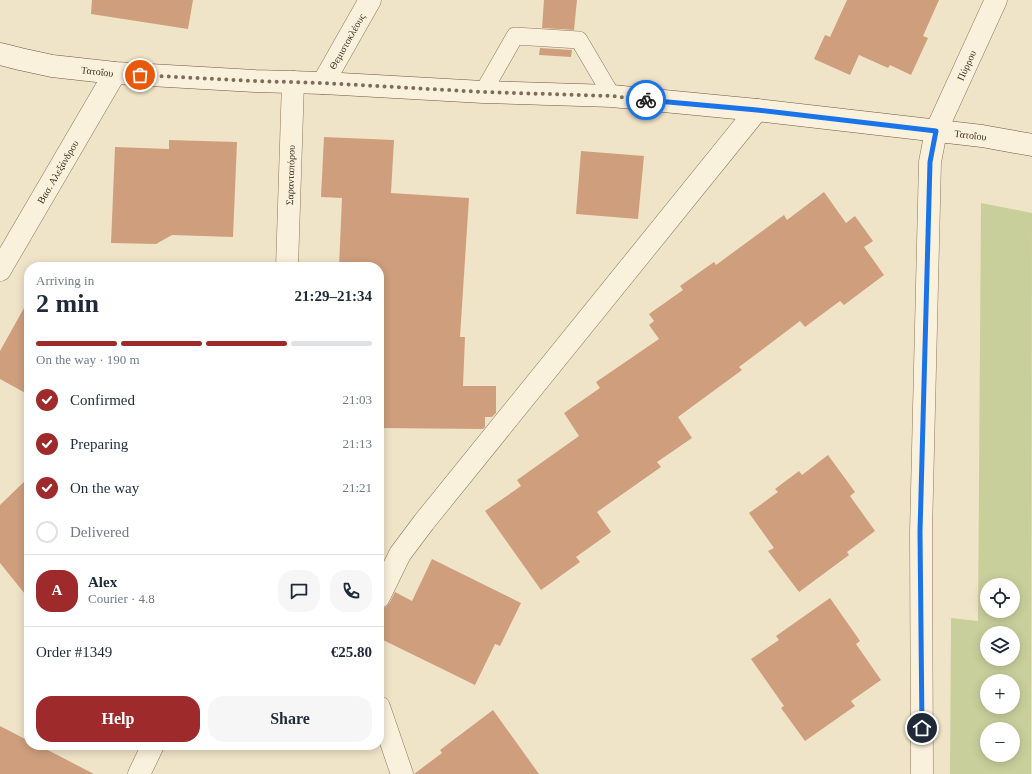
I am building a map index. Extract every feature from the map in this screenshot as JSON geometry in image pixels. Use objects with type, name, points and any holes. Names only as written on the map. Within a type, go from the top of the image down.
[{"type":"street","name":"Θεμιστοκλέους","points":[[323,83],[370,0]]},
{"type":"street","name":"Πύρρου","points":[[922,774],[920,532],[930,162],[936,131],[996,0]]},
{"type":"street","name":"Τατοΐου","points":[[0,54],[52,66],[115,73],[483,92],[612,96],[757,110],[982,136],[1032,145]]},
{"type":"street","name":"Βασ. Αλεξάνδρου","points":[[0,270],[115,73]]},
{"type":"street","name":"Σαρανταπόρου","points":[[287,262],[293,82]]},
{"type":"street","points":[[384,587],[400,554],[424,522],[757,110]]},
{"type":"street","points":[[384,722],[402,774]]},
{"type":"street","points":[[139,774],[151,750]]},
{"type":"lane","points":[[483,92],[515,36],[578,40],[612,96]]},
{"type":"green space","points":[[981,203],[1032,213],[1031,774],[950,774],[951,618],[978,621]]},
{"type":"building","points":[[92,0],[193,0],[188,29],[91,14]]},
{"type":"building","points":[[544,0],[577,0],[574,30],[542,28]]},
{"type":"building","points":[[847,0],[939,0],[923,36],[928,38],[911,75],[890,65],[888,68],[859,55],[850,75],[814,59],[825,35],[830,37]]},
{"type":"building","points":[[540,48],[572,50],[571,57],[539,55]]},
{"type":"building","points":[[324,137],[394,140],[391,193],[469,198],[460,337],[465,337],[463,386],[496,386],[496,413],[492,417],[485,417],[485,427],[483,429],[384,428],[384,262],[339,262],[342,198],[321,197]]},
{"type":"building","points":[[169,140],[237,142],[233,237],[172,235],[156,244],[111,243],[115,147],[169,149]]},
{"type":"building","points":[[581,151],[644,156],[638,219],[576,214]]},
{"type":"building","points":[[824,192],[846,223],[855,216],[873,241],[864,247],[884,275],[844,305],[840,301],[805,327],[800,321],[739,367],[742,370],[678,417],[692,438],[657,462],[661,467],[597,512],[611,532],[576,557],[580,562],[541,590],[485,511],[521,486],[517,480],[579,436],[564,413],[600,388],[596,382],[659,339],[649,325],[654,321],[649,314],[683,290],[680,286],[714,262],[716,265],[784,215],[787,220]]},
{"type":"building","points":[[24,308],[24,392],[0,379],[0,351]]},
{"type":"building","points":[[828,455],[855,492],[850,496],[875,531],[847,552],[849,555],[799,592],[768,551],[774,548],[749,513],[778,492],[775,489],[799,471],[802,475]]},
{"type":"building","points":[[24,482],[24,593],[0,563],[0,505]]},
{"type":"building","points":[[432,559],[521,603],[500,646],[495,644],[475,685],[384,640],[384,608],[390,602],[395,592],[412,601]]},
{"type":"building","points":[[830,598],[860,641],[856,644],[881,680],[851,701],[855,706],[805,741],[781,708],[784,706],[751,659],[779,640],[776,636]]},
{"type":"building","points":[[493,710],[539,774],[414,774],[442,753],[440,750]]},
{"type":"building","points":[[0,726],[24,738],[24,750],[48,750],[94,774],[0,774]]},
{"type":"way so far","points":[[140,75],[483,92],[612,96],[646,100]]},
{"type":"route","points":[[646,100],[757,110],[936,131],[930,162],[920,532],[922,728]]}]
